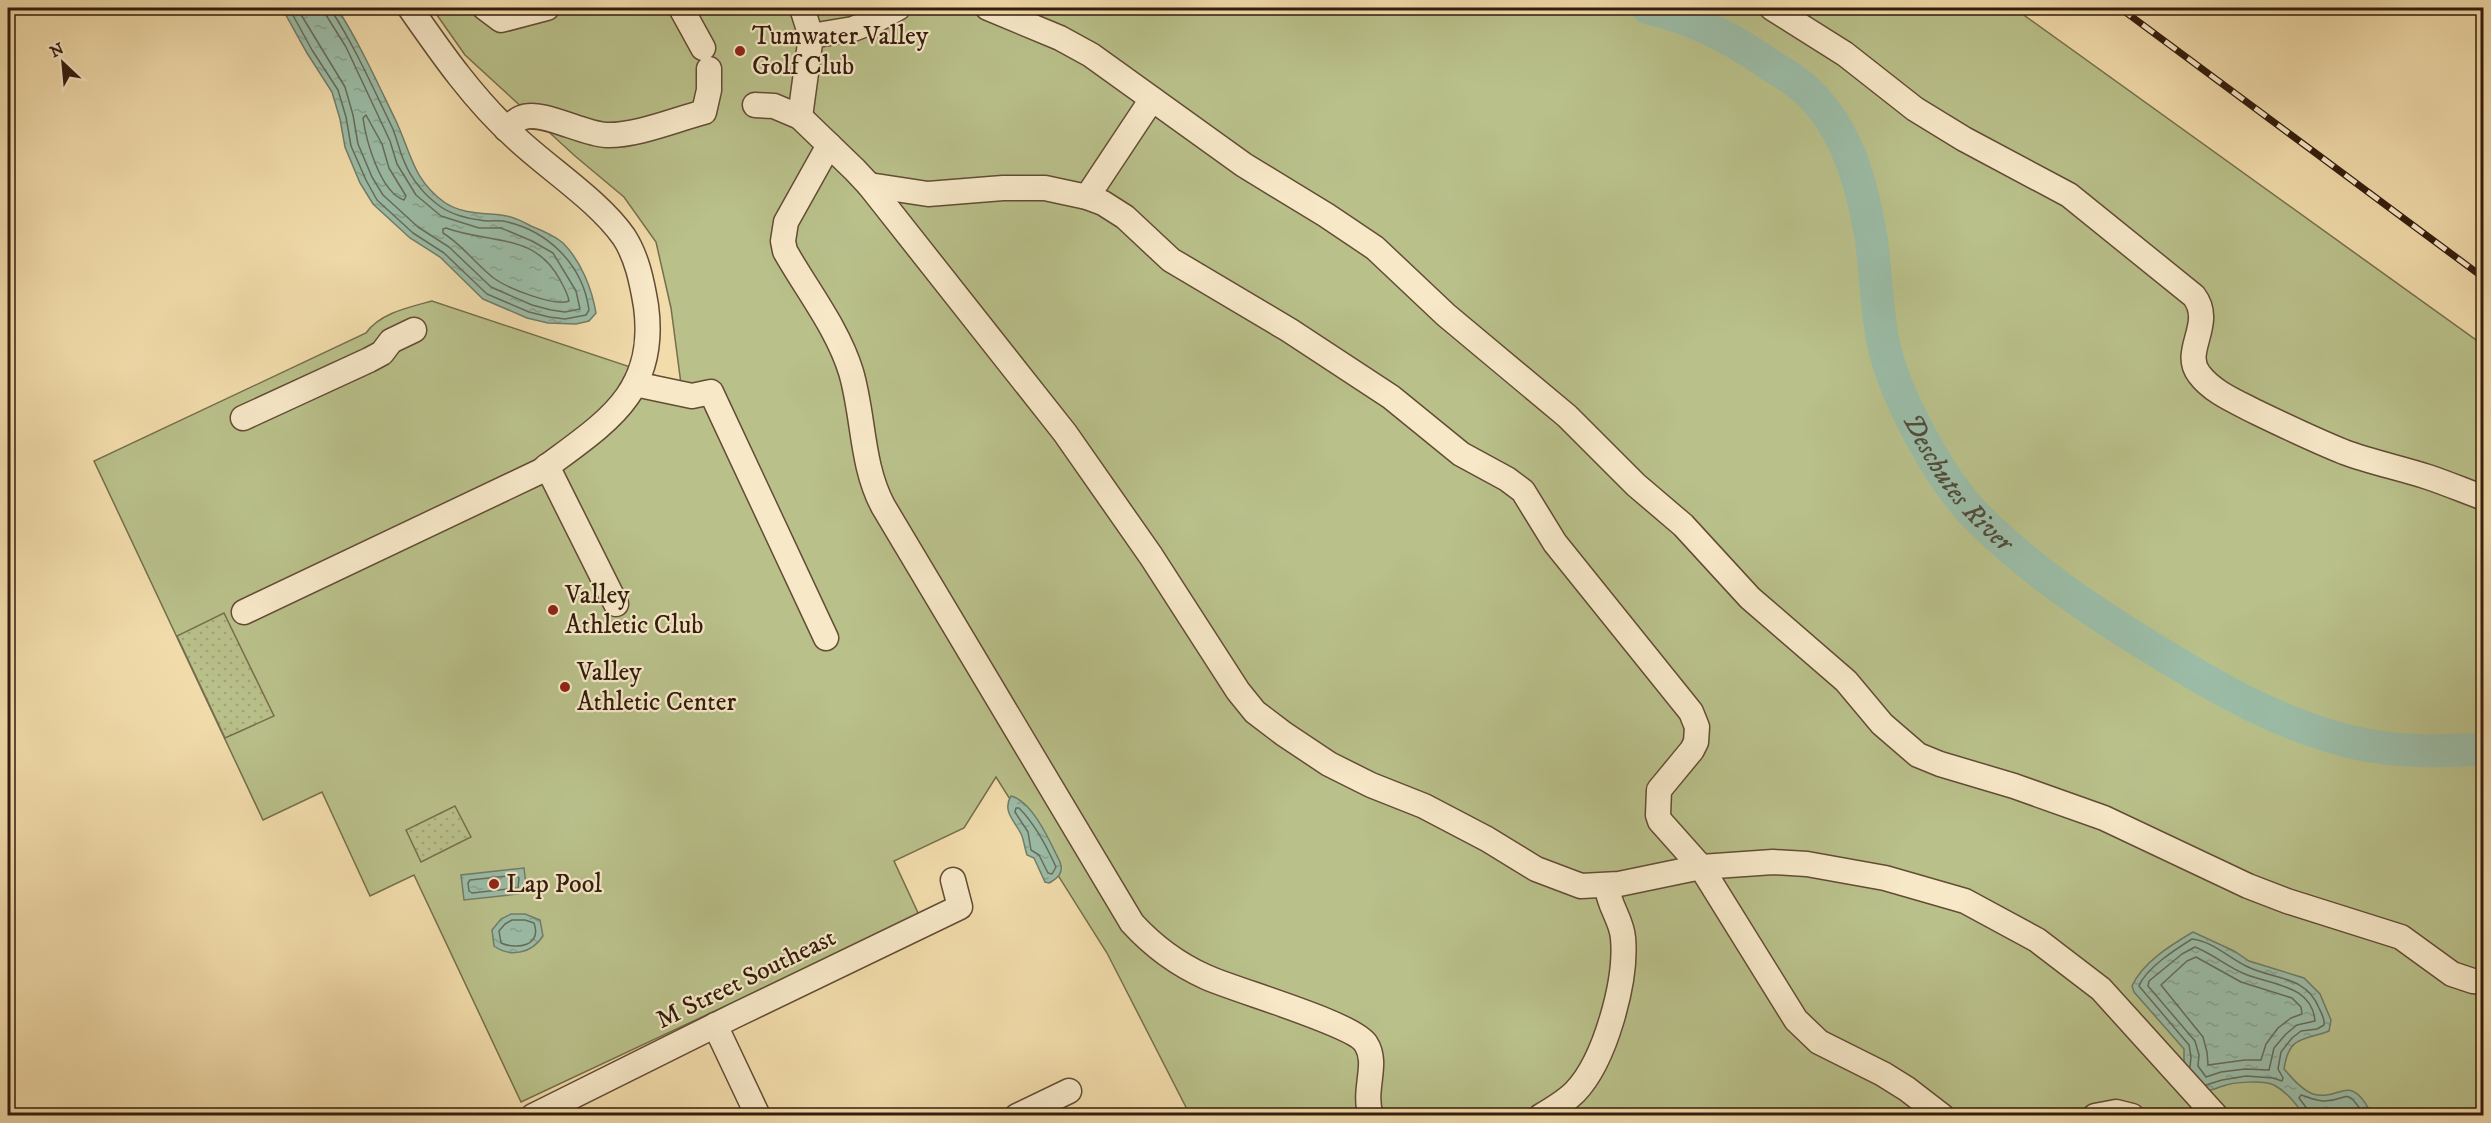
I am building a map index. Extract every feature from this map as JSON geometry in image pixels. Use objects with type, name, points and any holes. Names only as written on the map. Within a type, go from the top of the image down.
[{"type":"street","points":[[244,612],[548,466],[614,414],[629,396],[641,371],[647,347],[648,320],[643,287],[633,254],[624,238],[603,214],[484,107],[456,73],[410,8]]},
{"type":"street","points":[[493,14],[546,8]]},
{"type":"street","points":[[506,129],[521,118],[535,116],[578,130],[604,135],[624,134],[704,112],[709,90],[706,59],[681,8]]},
{"type":"street","points":[[800,117],[811,36],[802,8]]},
{"type":"street","points":[[811,36],[853,29],[898,8]]},
{"type":"street","points":[[988,8],[1071,43],[1091,55],[1244,165],[1375,248],[1446,315],[1567,416],[1636,485],[1683,525],[1750,598],[1846,681],[1882,724],[1918,755],[1940,765],[2014,786],[2104,818],[2248,886],[2287,901],[2401,937],[2484,997]]},
{"type":"street","points":[[1772,8],[1845,54],[1916,109],[1964,139],[2019,166],[2069,195],[2194,296],[2200,304],[2202,318],[2193,354],[2195,369],[2199,376],[2229,398],[2306,436],[2346,452],[2428,477],[2484,498]]},
{"type":"street","points":[[1088,197],[1152,99]]},
{"type":"street","points":[[755,105],[774,106],[800,117],[869,186],[1065,433],[1152,556],[1238,692],[1255,712],[1329,764],[1371,785],[1424,806],[1487,839],[1536,869],[1581,886],[1607,886],[1701,867],[1773,862],[1807,864],[1885,878],[1965,901],[2037,940],[2101,989],[2216,1116]]},
{"type":"street","points":[[829,145],[786,222],[783,241],[785,251],[848,363],[856,395],[867,462],[883,506],[1132,923],[1151,942],[1188,968],[1223,985],[1347,1030],[1363,1039],[1367,1044],[1371,1062],[1367,1092],[1371,1116]]},
{"type":"street","points":[[869,186],[928,194],[1003,188],[1045,188],[1088,197],[1125,217],[1171,260],[1289,330],[1391,397],[1461,454],[1507,478],[1523,491],[1555,543],[1691,712],[1697,727],[1696,742],[1686,759],[1661,786],[1657,810],[1660,820],[1701,867],[1796,1020],[1819,1042],[1883,1074],[1942,1116]]},
{"type":"street","points":[[243,418],[369,360],[382,353],[392,341],[414,330]]},
{"type":"street","points":[[635,384],[692,396],[711,392],[826,638]]},
{"type":"street","points":[[548,466],[616,604]]},
{"type":"street","name":"M Street Southeast","points":[[533,1116],[960,907],[953,880]]},
{"type":"street","points":[[1541,1116],[1562,1103],[1581,1084],[1600,1051],[1615,1006],[1623,966],[1623,938],[1607,886]]},
{"type":"street","points":[[2452,974],[2472,981],[2484,982]]},
{"type":"street","points":[[715,1025],[758,1116]]},
{"type":"street","points":[[1017,1116],[1069,1091]]},
{"type":"street","points":[[2095,1116],[2116,1112],[2132,1116]]},
{"type":"green space","points":[[432,8],[2014,8],[2483,345],[2483,1115],[1190,1115],[1107,953],[996,777],[964,828],[894,861],[919,915],[521,1102],[414,875],[370,896],[322,792],[263,820],[94,461],[366,333],[379,320],[387,316],[405,308],[432,301],[681,384],[671,308],[656,242],[624,197],[575,156],[465,55]]},
{"type":"green space","points":[[224,613],[274,716],[225,738],[177,636]]},
{"type":"green space","points":[[455,806],[471,837],[421,862],[406,830]]},
{"type":"water","points":[[282,8],[337,8],[368,63],[414,165],[426,185],[444,202],[457,209],[513,218],[548,233],[563,243],[580,267],[592,294],[596,313],[589,321],[576,324],[548,323],[527,318],[483,299],[440,257],[410,238],[373,204],[360,183],[345,147],[332,92]]},
{"type":"water","points":[[1011,796],[1027,806],[1034,814],[1060,862],[1059,875],[1049,883],[1045,882],[1034,858],[1027,855],[1022,836],[1009,812],[1008,802]]},
{"type":"water","name":"Lap Pool","points":[[524,868],[527,893],[464,900],[461,875]]},
{"type":"water","points":[[511,914],[525,914],[540,920],[543,936],[527,950],[514,953],[494,946],[492,930],[501,919]]},
{"type":"water","points":[[2193,932],[2234,951],[2249,961],[2304,978],[2320,994],[2331,1020],[2329,1031],[2305,1038],[2294,1045],[2289,1050],[2284,1069],[2301,1087],[2313,1094],[2351,1091],[2357,1094],[2372,1115],[2304,1115],[2283,1091],[2263,1082],[2234,1083],[2209,1091],[2200,1091],[2184,1068],[2184,1049],[2134,992],[2132,986],[2150,962]]},
{"type":"waterway","name":"Deschutes River","points":[[1648,8],[1694,22],[1750,52],[1804,88],[1834,124],[1851,160],[1863,198],[1871,237],[1881,333],[1896,385],[1919,434],[1944,476],[1974,514],[2014,551],[2058,586],[2150,647],[2200,677],[2278,717],[2333,737],[2377,747],[2422,751],[2484,749]]},
{"type":"railway","points":[[2120,8],[2484,278]]},
{"type":"place","name":"Tumwater Valley Golf Club","points":[[740,51]]},
{"type":"place","name":"Valley Athletic Club","points":[[553,610]]},
{"type":"place","name":"Valley Athletic Center","points":[[565,687]]},
{"type":"place","name":"Lap Pool","points":[[494,884]]}]
